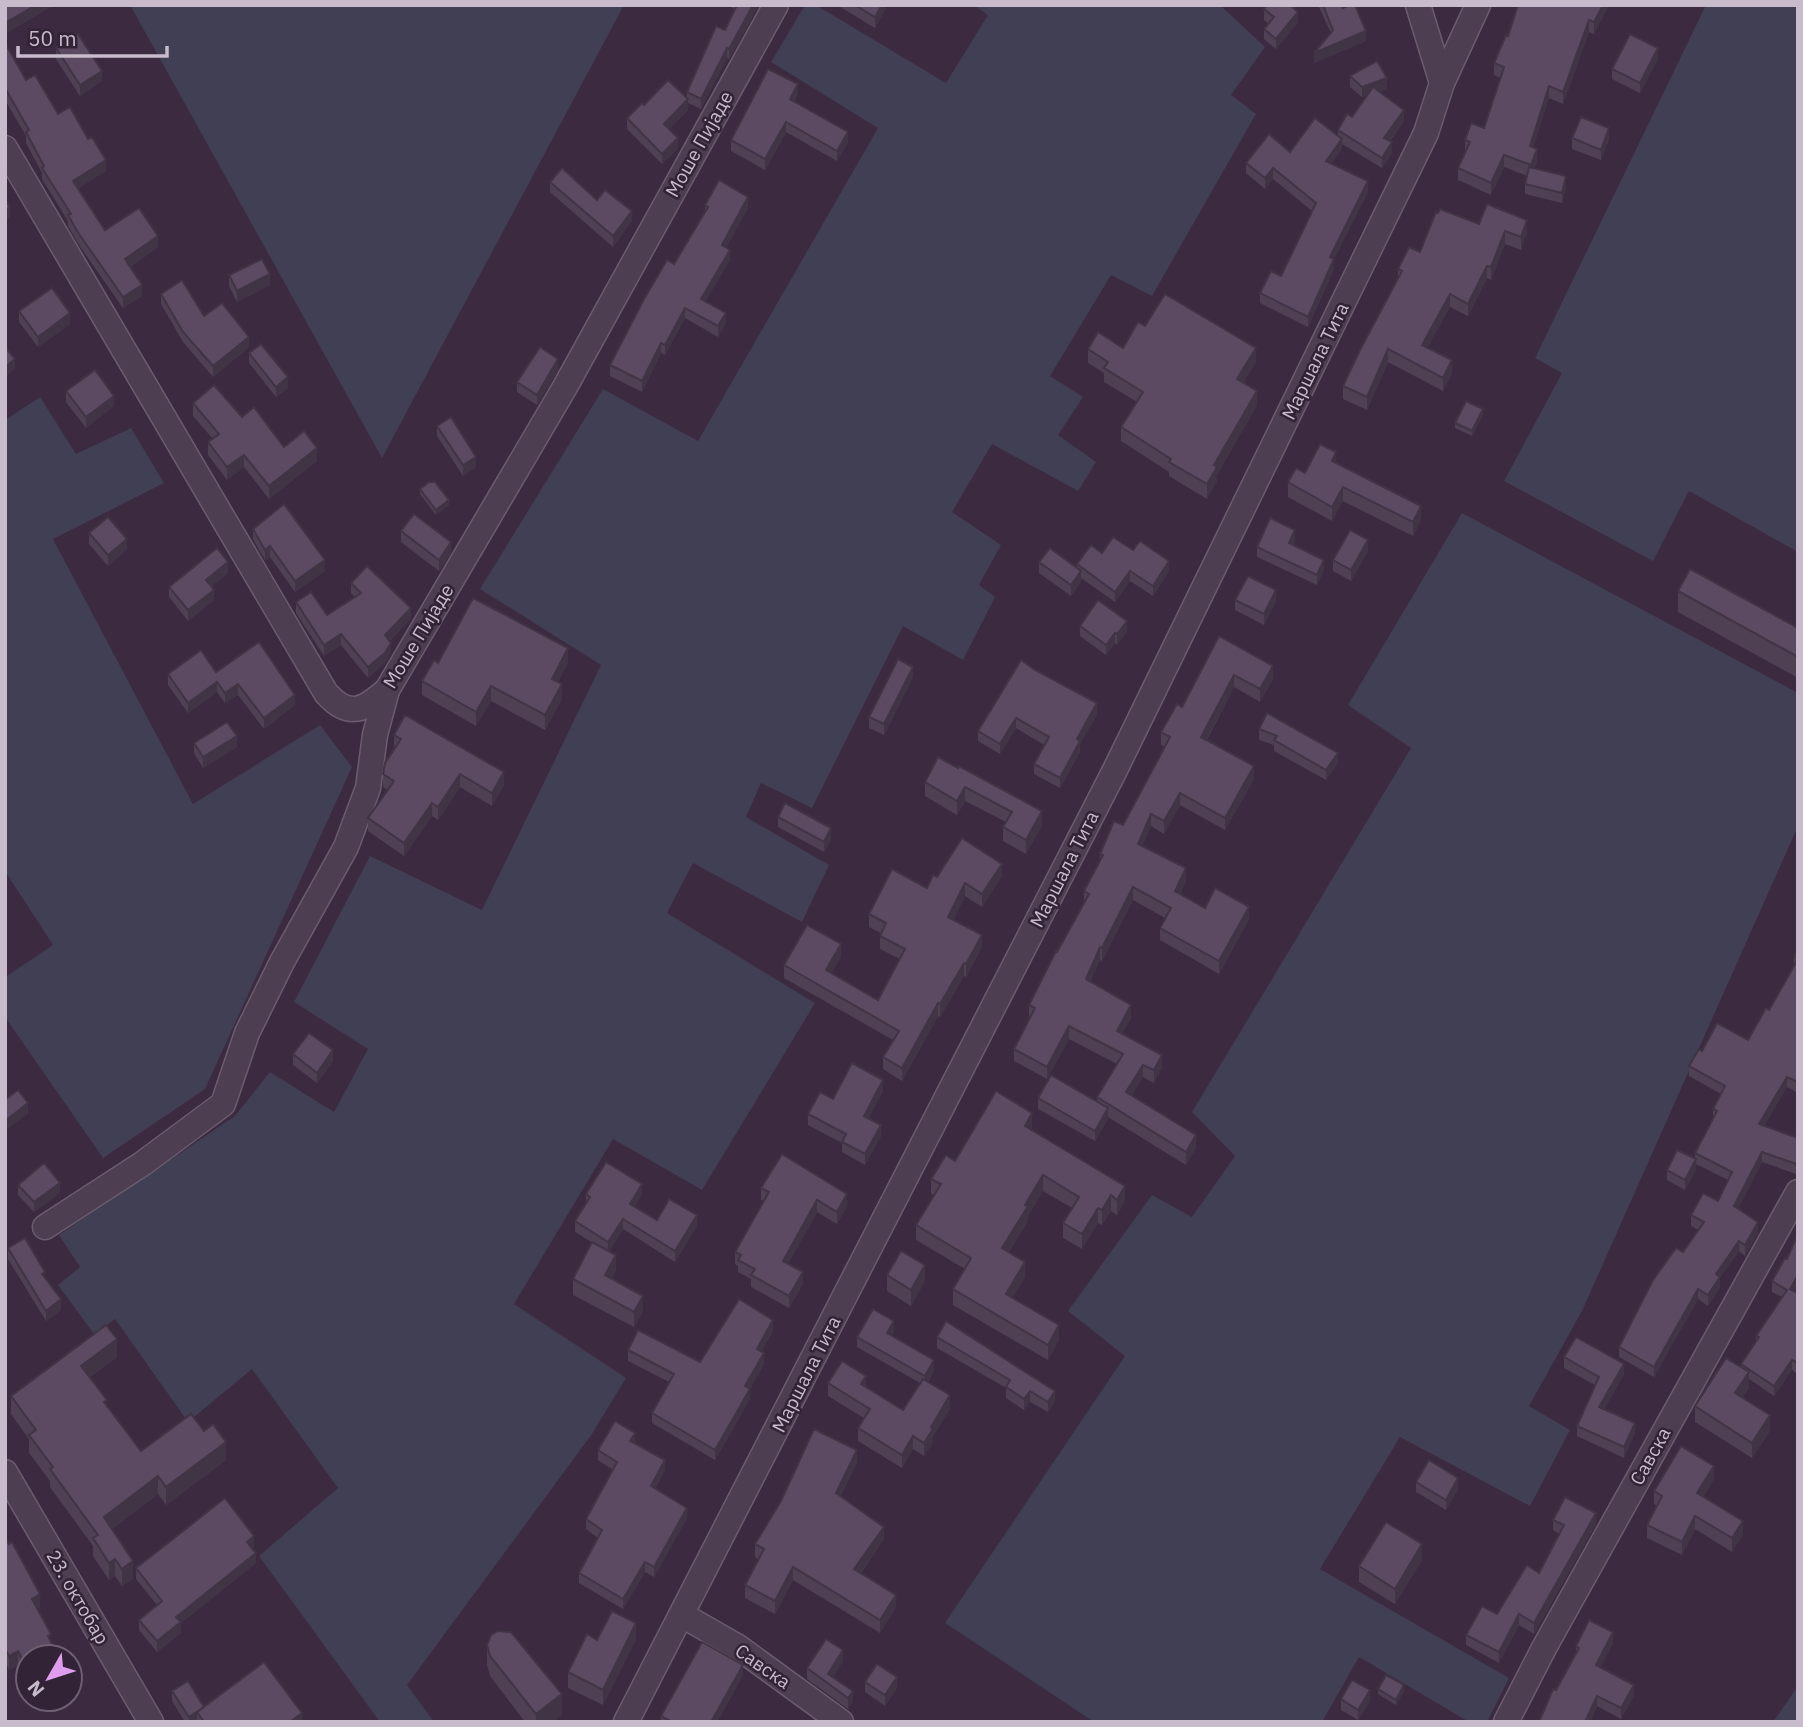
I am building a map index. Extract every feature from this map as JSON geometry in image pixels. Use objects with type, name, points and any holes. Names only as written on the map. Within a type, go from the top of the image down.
[{"type":"street","name":"Моше Пијаде","points":[[5,148],[326,693],[346,709],[368,708],[387,690],[565,387],[776,5]]},
{"type":"street","points":[[1418,5],[1442,83]]},
{"type":"street","name":"Маршала Тита","points":[[626,1722],[1115,770],[1426,133],[1442,83],[1479,5]]},
{"type":"street","points":[[45,1227],[142,1164],[223,1104],[247,1033],[282,962],[346,847],[368,788],[375,735],[387,690]]},
{"type":"street","name":"Савска","points":[[1506,1722],[1544,1648],[1798,1192]]},
{"type":"street","name":"23. октобар","points":[[5,1472],[151,1722]]},
{"type":"street","name":"Савска","points":[[682,1615],[738,1647],[841,1722]]},
{"type":"shaded area","points":[[130,5],[624,5],[382,458]]},
{"type":"shaded area","points":[[805,5],[816,5],[946,83],[988,15],[974,5],[1220,5],[1265,47],[1231,95],[1256,114],[1152,296],[1111,275],[1050,376],[1083,397],[1058,435],[1096,462],[1078,491],[992,444],[952,512],[1001,545],[979,585],[995,597],[963,660],[903,626],[812,808],[761,783],[746,817],[829,865],[802,922],[693,863],[667,913],[815,1003],[702,1190],[613,1139],[514,1304],[626,1378],[592,1434],[407,1685],[434,1722],[380,1722],[259,1556],[338,1488],[252,1369],[188,1422],[115,1319],[94,1334],[58,1285],[80,1267],[59,1235],[235,1116],[270,1072],[334,1112],[368,1049],[294,1002],[370,856],[482,910],[601,665],[480,589],[603,389],[698,441],[878,128],[771,62]]},
{"type":"shaded area","points":[[1706,5],[1798,5],[1798,552],[1689,491],[1653,561],[1504,481],[1562,373],[1535,358]]},
{"type":"shaded area","points":[[40,397],[76,454],[131,428],[164,483],[53,539],[193,804],[320,725],[352,767],[205,1089],[103,1158],[5,1017],[5,977],[53,945],[5,871],[5,420]]},
{"type":"shaded area","points":[[1462,513],[1798,693],[1798,826],[1582,1311],[1529,1406],[1570,1430],[1530,1506],[1400,1437],[1320,1569],[1509,1678],[1487,1722],[1469,1722],[1359,1657],[1322,1722],[1094,1722],[945,1623],[1125,1356],[1068,1311],[1152,1195],[1192,1217],[1235,1156],[1192,1112],[1411,748],[1348,705]]},
{"type":"shaded area","points":[[1798,1686],[1798,1722],[1773,1722]]},
{"type":"building","points":[[5,5],[36,5],[5,23]]},
{"type":"building","points":[[737,5],[753,5],[701,99],[687,92],[716,26],[725,30]]},
{"type":"building","points":[[855,5],[882,5],[875,17]]},
{"type":"building","points":[[1267,5],[1290,5],[1298,12],[1276,39],[1264,29],[1274,17],[1264,9]]},
{"type":"building","points":[[1323,5],[1342,5],[1343,8],[1355,5],[1366,31],[1314,53],[1333,30]]},
{"type":"building","points":[[1518,5],[1603,5],[1594,22],[1589,20],[1563,92],[1549,86],[1530,146],[1537,149],[1531,165],[1504,155],[1491,183],[1458,168],[1470,142],[1465,140],[1471,123],[1484,128],[1504,67],[1494,63],[1506,35],[1508,36]]},
{"type":"building","points":[[78,34],[102,71],[80,85],[56,48]]},
{"type":"building","points":[[1630,34],[1658,48],[1640,83],[1612,69]]},
{"type":"building","points":[[5,43],[26,80],[35,75],[58,114],[70,107],[88,139],[92,137],[106,160],[73,181],[105,230],[139,208],[158,236],[125,259],[142,285],[123,297],[79,234],[68,215],[71,214],[42,168],[44,166],[26,132],[29,130],[5,88]]},
{"type":"building","points":[[1377,61],[1387,78],[1362,87],[1350,76]]},
{"type":"building","points":[[768,69],[798,84],[790,99],[848,132],[837,151],[786,122],[765,159],[731,140]]},
{"type":"building","points":[[668,80],[688,99],[664,124],[678,138],[662,154],[627,118]]},
{"type":"building","points":[[1373,87],[1404,110],[1384,138],[1392,142],[1382,158],[1338,130],[1347,114],[1352,117]]},
{"type":"building","points":[[1581,117],[1609,128],[1601,150],[1572,138]]},
{"type":"building","points":[[1315,118],[1342,139],[1326,161],[1368,181],[1330,257],[1334,259],[1308,317],[1260,293],[1271,271],[1281,276],[1316,203],[1273,168],[1265,178],[1246,163],[1269,134],[1290,152]]},
{"type":"building","points":[[1529,167],[1566,176],[1562,193],[1525,184]]},
{"type":"building","points":[[562,168],[597,200],[605,190],[632,211],[613,236],[550,182]]},
{"type":"building","points":[[719,180],[748,197],[722,245],[730,250],[701,299],[726,313],[718,326],[685,308],[665,345],[661,343],[642,381],[610,365],[667,260],[674,264],[708,207],[705,205]]},
{"type":"building","points":[[1487,204],[1527,220],[1521,237],[1505,231],[1491,267],[1487,266],[1468,304],[1450,294],[1422,345],[1452,360],[1443,378],[1388,349],[1367,397],[1343,386],[1402,271],[1398,269],[1409,247],[1420,252],[1436,212],[1440,209],[1479,224]]},
{"type":"building","points":[[262,259],[270,274],[237,291],[229,275]]},
{"type":"building","points":[[182,280],[204,316],[222,303],[249,337],[213,366],[183,332],[161,294]]},
{"type":"building","points":[[52,288],[70,313],[38,337],[19,311]]},
{"type":"building","points":[[1165,294],[1256,348],[1237,379],[1257,391],[1214,465],[1217,467],[1207,484],[1169,462],[1171,459],[1121,427],[1143,392],[1104,368],[1108,362],[1088,349],[1098,332],[1123,348],[1138,322],[1145,326]]},
{"type":"building","points":[[261,344],[288,377],[276,387],[249,353]]},
{"type":"building","points":[[5,347],[15,359],[5,367]]},
{"type":"building","points":[[540,347],[558,359],[537,395],[517,382]]},
{"type":"building","points":[[95,370],[114,396],[86,417],[66,391]]},
{"type":"building","points":[[214,385],[242,417],[254,407],[284,447],[304,431],[317,448],[269,486],[244,455],[227,467],[208,442],[219,434],[193,403]]},
{"type":"building","points":[[1466,401],[1483,409],[1472,431],[1455,423]]},
{"type":"building","points":[[451,417],[476,457],[463,465],[437,426]]},
{"type":"building","points":[[1320,444],[1336,452],[1332,461],[1421,506],[1413,522],[1343,487],[1332,507],[1288,482],[1296,468],[1305,473]]},
{"type":"building","points":[[429,482],[435,482],[449,500],[436,510],[420,489]]},
{"type":"building","points":[[284,504],[325,560],[295,581],[270,546],[265,550],[253,529]]},
{"type":"building","points":[[414,514],[451,542],[439,560],[401,531]]},
{"type":"building","points":[[108,517],[127,539],[108,555],[89,533]]},
{"type":"building","points":[[1270,518],[1295,530],[1289,543],[1324,560],[1317,575],[1257,547]]},
{"type":"building","points":[[1350,530],[1368,540],[1351,570],[1333,560]]},
{"type":"building","points":[[1113,537],[1133,550],[1140,541],[1169,561],[1153,586],[1130,571],[1115,592],[1077,564],[1091,545],[1102,553]]},
{"type":"building","points":[[217,548],[228,562],[206,580],[214,590],[188,610],[169,587]]},
{"type":"building","points":[[1050,548],[1081,571],[1071,585],[1039,562]]},
{"type":"building","points":[[367,566],[411,608],[385,635],[391,643],[385,653],[368,667],[341,634],[324,645],[296,602],[311,592],[327,615],[361,593],[351,583]]},
{"type":"building","points":[[1690,569],[1798,628],[1798,657],[1678,591]]},
{"type":"building","points":[[1248,576],[1276,590],[1264,614],[1235,600]]},
{"type":"building","points":[[473,598],[568,648],[552,679],[562,684],[545,715],[491,686],[476,712],[422,681],[434,660],[438,663]]},
{"type":"building","points":[[1098,600],[1127,621],[1106,645],[1080,626]]},
{"type":"building","points":[[1219,636],[1273,666],[1260,689],[1234,675],[1201,737],[1254,766],[1225,818],[1180,793],[1164,821],[1151,814],[1138,844],[1186,868],[1175,891],[1205,908],[1215,888],[1249,907],[1219,961],[1160,928],[1171,908],[1133,887],[1086,979],[1131,1005],[1117,1031],[1162,1055],[1154,1070],[1143,1065],[1126,1092],[1196,1135],[1186,1152],[1097,1097],[1123,1054],[1069,1026],[1047,1067],[1014,1049],[1035,1008],[1029,1005],[1089,894],[1084,891],[1103,855],[1100,854],[1114,821],[1123,825],[1170,737],[1161,732],[1177,704],[1182,707]]},
{"type":"building","points":[[259,642],[295,695],[264,718],[238,684],[225,693],[217,682],[188,703],[168,674],[201,650],[216,672]]},
{"type":"building","points":[[898,659],[913,667],[884,724],[869,717]]},
{"type":"building","points":[[1021,660],[1097,703],[1060,778],[1034,764],[1049,737],[1016,718],[1000,744],[978,731]]},
{"type":"building","points":[[1267,713],[1338,753],[1326,770],[1274,740],[1277,736],[1259,729]]},
{"type":"building","points":[[405,715],[504,772],[492,793],[460,774],[438,807],[432,803],[404,843],[368,818],[394,781],[383,774],[385,763],[401,739],[394,735]]},
{"type":"building","points":[[227,722],[237,736],[203,757],[194,743]]},
{"type":"building","points":[[938,757],[1042,811],[1026,840],[1003,827],[1012,812],[965,787],[957,801],[925,782]]},
{"type":"building","points":[[785,803],[831,828],[824,842],[778,817]]},
{"type":"building","points":[[962,838],[1002,864],[982,894],[965,883],[948,917],[982,935],[966,964],[964,963],[940,1004],[938,1003],[902,1068],[883,1057],[899,1031],[784,965],[807,925],[841,944],[826,970],[878,1000],[905,949],[880,936],[886,923],[869,914],[892,869],[927,888],[933,875],[937,877]]},
{"type":"building","points":[[1798,959],[1798,1082],[1787,1077],[1759,1124],[1798,1138],[1796,1164],[1762,1152],[1734,1206],[1758,1222],[1745,1245],[1739,1241],[1716,1274],[1720,1277],[1708,1295],[1698,1289],[1654,1367],[1619,1347],[1653,1280],[1676,1248],[1683,1252],[1704,1222],[1691,1215],[1703,1193],[1718,1201],[1732,1172],[1695,1153],[1717,1111],[1713,1109],[1725,1086],[1689,1066],[1699,1049],[1702,1051],[1717,1023],[1748,1040],[1766,1008],[1769,1010]]},
{"type":"building","points":[[309,1033],[333,1050],[317,1073],[293,1054]]},
{"type":"building","points":[[852,1063],[883,1080],[864,1116],[881,1125],[865,1154],[842,1142],[846,1134],[808,1114],[820,1092],[833,1099]]},
{"type":"building","points":[[1051,1075],[1108,1108],[1095,1131],[1038,1098]]},
{"type":"building","points":[[18,1090],[28,1103],[5,1121],[5,1100]]},
{"type":"building","points":[[996,1091],[1032,1113],[1025,1126],[1125,1186],[1117,1200],[1111,1195],[1102,1210],[1098,1208],[1082,1234],[1063,1223],[1079,1197],[1043,1175],[1025,1205],[1028,1206],[1002,1248],[1025,1262],[1006,1294],[1059,1325],[1048,1345],[953,1289],[971,1258],[916,1225],[941,1184],[931,1179],[946,1155],[955,1161]]},
{"type":"building","points":[[1677,1150],[1696,1159],[1685,1180],[1667,1170]]},
{"type":"building","points":[[782,1154],[847,1194],[837,1212],[817,1200],[783,1261],[803,1272],[789,1296],[751,1275],[755,1269],[738,1260],[741,1255],[735,1252],[769,1192],[761,1188]]},
{"type":"building","points":[[606,1162],[642,1184],[630,1204],[657,1220],[669,1199],[697,1215],[675,1251],[623,1219],[608,1242],[575,1221],[590,1197],[586,1194]]},
{"type":"building","points":[[44,1163],[60,1183],[34,1202],[18,1185]]},
{"type":"building","points":[[1798,1234],[1798,1275],[1790,1289],[1798,1293],[1798,1360],[1792,1360],[1774,1386],[1741,1364],[1787,1290],[1772,1281],[1785,1258],[1787,1259]]},
{"type":"building","points":[[25,1238],[45,1272],[42,1274],[61,1299],[46,1311],[8,1248]]},
{"type":"building","points":[[592,1242],[616,1255],[605,1275],[643,1296],[634,1312],[573,1279]]},
{"type":"building","points":[[901,1251],[925,1265],[911,1290],[887,1275]]},
{"type":"building","points":[[739,1299],[773,1320],[757,1349],[764,1353],[745,1386],[750,1389],[715,1450],[652,1413],[674,1374],[628,1350],[638,1330],[700,1362]]},
{"type":"building","points":[[873,1309],[894,1321],[887,1333],[934,1360],[925,1376],[857,1337]]},
{"type":"building","points":[[946,1321],[1055,1391],[1048,1402],[1030,1391],[1024,1399],[1006,1387],[1010,1380],[937,1337]]},
{"type":"building","points":[[106,1325],[117,1339],[81,1366],[141,1451],[191,1414],[204,1431],[213,1424],[226,1442],[166,1487],[158,1476],[104,1517],[133,1561],[122,1569],[115,1559],[109,1563],[93,1538],[98,1535],[50,1469],[53,1467],[29,1435],[36,1430],[11,1396]]},
{"type":"building","points":[[1576,1337],[1624,1364],[1599,1407],[1635,1423],[1624,1447],[1577,1426],[1599,1377],[1564,1357]]},
{"type":"building","points":[[1726,1358],[1749,1372],[1735,1393],[1770,1415],[1752,1443],[1695,1406]]},
{"type":"building","points":[[842,1361],[866,1376],[861,1384],[903,1410],[923,1379],[950,1395],[924,1443],[913,1436],[902,1455],[858,1428],[870,1409],[828,1383]]},
{"type":"building","points":[[615,1421],[635,1433],[630,1441],[665,1460],[651,1486],[687,1508],[654,1567],[645,1562],[623,1599],[579,1573],[602,1530],[586,1519],[617,1462],[598,1450]]},
{"type":"building","points":[[814,1429],[857,1450],[836,1493],[884,1527],[854,1569],[896,1595],[880,1620],[793,1567],[775,1601],[745,1585],[764,1549],[755,1544],[781,1501]]},
{"type":"building","points":[[1681,1446],[1714,1466],[1697,1493],[1743,1521],[1732,1538],[1695,1516],[1682,1542],[1647,1525],[1662,1496],[1654,1491]]},
{"type":"building","points":[[1429,1460],[1458,1478],[1446,1500],[1416,1482]]},
{"type":"building","points":[[1565,1497],[1596,1513],[1534,1623],[1519,1614],[1499,1652],[1466,1635],[1482,1606],[1497,1614],[1527,1565],[1539,1573],[1564,1525],[1553,1520]]},
{"type":"building","points":[[225,1498],[254,1536],[247,1542],[256,1553],[176,1617],[181,1622],[157,1641],[139,1620],[162,1601],[136,1568]]},
{"type":"building","points":[[1386,1522],[1422,1544],[1395,1589],[1359,1566]]},
{"type":"building","points":[[5,1538],[9,1544],[12,1542],[40,1594],[32,1599],[51,1634],[48,1636],[52,1643],[14,1643],[14,1653],[9,1656],[5,1652]]},
{"type":"building","points":[[612,1611],[636,1623],[603,1690],[568,1672],[587,1634],[597,1640]]},
{"type":"building","points":[[1589,1620],[1613,1632],[1596,1665],[1634,1685],[1621,1708],[1597,1696],[1585,1722],[1539,1722],[1553,1689],[1556,1690],[1579,1648],[1576,1646]]},
{"type":"building","points":[[498,1631],[511,1632],[562,1694],[536,1714],[490,1656],[487,1645],[491,1635]]},
{"type":"building","points":[[826,1639],[843,1650],[828,1674],[853,1691],[848,1698],[807,1668]]},
{"type":"building","points":[[702,1642],[743,1665],[711,1722],[672,1722],[661,1716]]},
{"type":"building","points":[[264,1662],[302,1713],[290,1722],[204,1722],[197,1712]]},
{"type":"building","points":[[877,1664],[897,1677],[885,1695],[865,1682]]},
{"type":"building","points":[[1386,1675],[1404,1685],[1396,1700],[1378,1689]]},
{"type":"building","points":[[1352,1680],[1370,1690],[1358,1710],[1341,1699]]},
{"type":"building","points":[[188,1681],[204,1707],[189,1717],[172,1691]]}]
